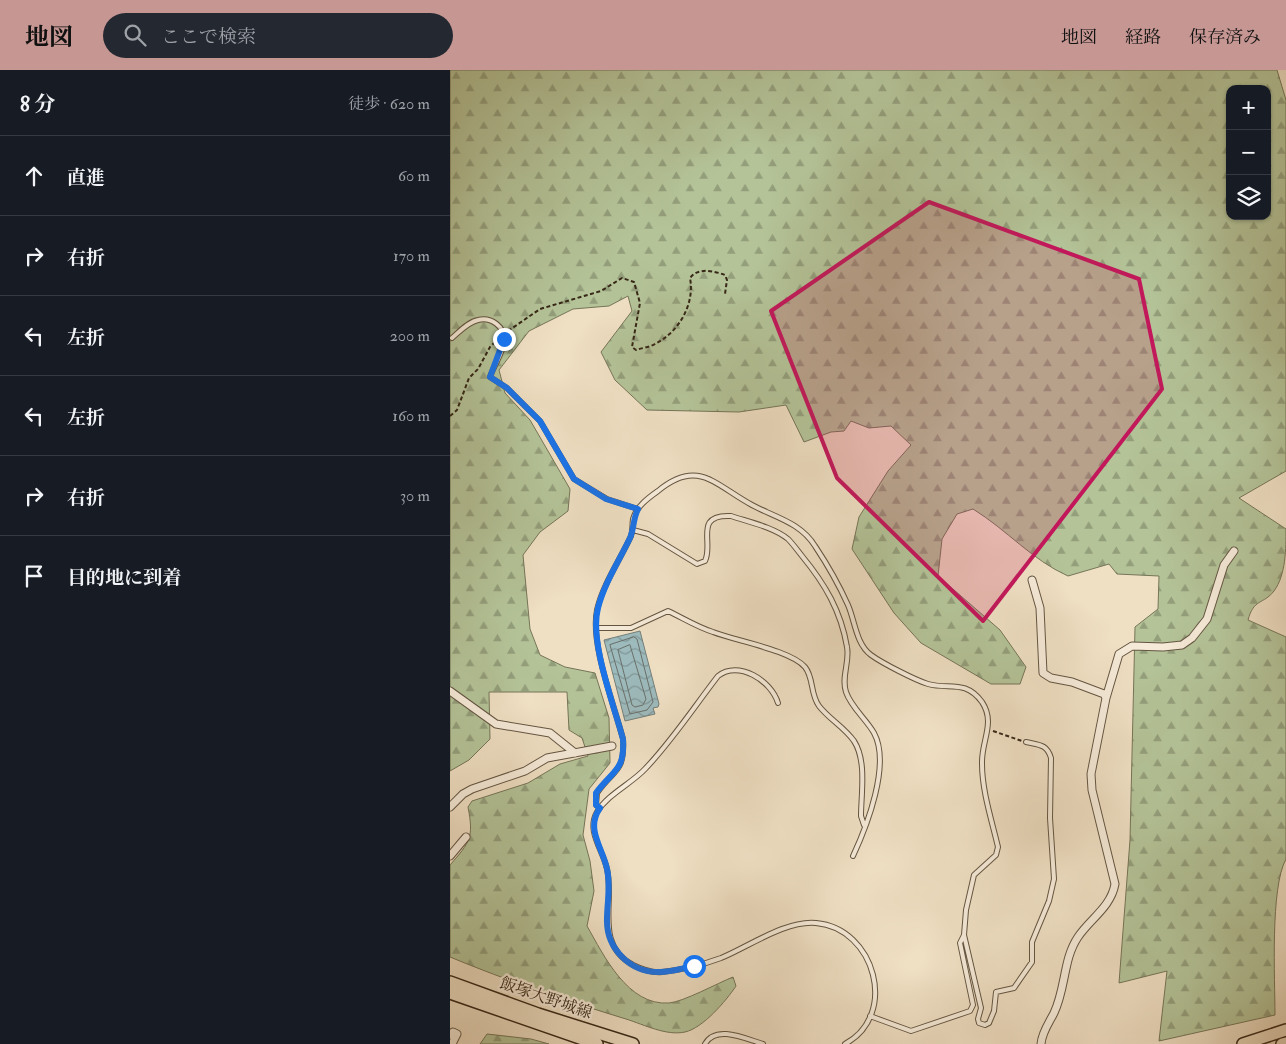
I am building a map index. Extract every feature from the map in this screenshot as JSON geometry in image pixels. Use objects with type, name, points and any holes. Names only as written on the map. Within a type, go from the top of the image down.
[{"type":"main road","name":"飯塚大野城線","points":[[450,982],[538,1014],[633,1044]]},
{"type":"main road","name":"飯塚大野城線","points":[[450,993],[597,1044]]},
{"type":"main road","points":[[1243,1044],[1286,1030]]},
{"type":"main road","points":[[1282,1044],[1286,1043]]},
{"type":"street","points":[[1041,1044],[1042,1036],[1064,986],[1068,956],[1079,936],[1097,917],[1113,893],[1115,884],[1092,782],[1106,698],[1119,654],[1132,646],[1163,647],[1182,645],[1192,638],[1207,619],[1224,565],[1234,551]]},
{"type":"street","points":[[1032,580],[1040,608],[1043,673],[1051,678],[1072,682],[1104,694],[1106,698]]},
{"type":"street","points":[[450,691],[496,724],[550,733],[575,753]]},
{"type":"street","points":[[450,807],[462,794],[526,771],[547,758],[612,746]]},
{"type":"street","points":[[450,856],[466,837]]},
{"type":"street","points":[[450,1035],[453,1032],[456,1034],[452,1044]]},
{"type":"lane","points":[[452,338],[478,320],[497,323],[502,329],[504,339],[490,377],[507,388],[540,421],[574,479],[606,499],[638,509]]},
{"type":"lane","points":[[600,808],[596,805],[596,793],[616,773],[624,754],[623,739],[596,637],[597,610],[633,530],[633,520],[638,509],[666,484],[678,477],[690,474],[714,481],[752,505],[797,526],[815,546],[849,606],[863,646],[870,655],[929,685],[961,686],[970,691],[982,703],[987,712],[988,729],[982,763],[998,848],[996,855],[974,875],[966,910],[964,935],[981,1008],[978,1019],[979,1023],[985,1024],[989,1023],[994,1011],[996,992],[1014,988],[1032,962],[1032,942],[1049,900],[1054,879],[1050,818],[1051,758],[1049,750],[1044,745],[1026,742]]},
{"type":"lane","points":[[633,530],[648,534],[696,564],[705,561],[707,557],[706,534],[708,526],[714,519],[722,515],[732,516],[788,540],[820,578],[836,607],[847,646],[849,660],[845,683],[846,693],[875,734],[880,752],[881,770],[853,856]]},
{"type":"lane","points":[[596,628],[630,628],[668,611],[712,632],[764,649],[786,653],[795,659],[806,668],[813,697],[855,742],[860,754],[864,826]]},
{"type":"lane","points":[[778,703],[775,693],[769,685],[759,678],[736,670],[725,670],[718,676],[644,770],[600,808],[594,821],[594,831],[607,868],[610,887],[608,932],[611,943],[619,955],[627,962],[641,968],[660,972],[694,966],[720,958],[794,925],[816,923],[846,934],[859,946],[870,962],[876,995],[870,1016],[859,1033],[845,1044]]},
{"type":"lane","points":[[870,1016],[911,1031],[970,1011],[973,1005],[960,943],[964,935]]},
{"type":"lane","points":[[705,1044],[711,1036],[722,1033],[763,1044]]},
{"type":"path","points":[[504,333],[540,309],[601,290],[622,278],[634,282],[640,303],[632,347],[636,350],[655,345],[672,332],[690,303],[693,291],[690,278],[693,274],[699,271],[716,272],[725,275],[727,280],[725,294]]},
{"type":"path","points":[[450,416],[457,410],[469,378],[478,369],[490,348],[500,338]]},
{"type":"path","points":[[988,729],[1026,742]]},
{"type":"highlighted area","points":[[929,202],[1139,279],[1162,389],[983,621],[837,478],[771,311]]},
{"type":"green space","points":[[450,70],[1277,70],[1286,100],[1286,471],[1239,498],[1286,529],[1283,569],[1278,585],[1270,595],[1253,608],[1248,620],[1286,637],[1286,859],[1281,873],[1275,912],[1275,1015],[1159,1041],[1167,971],[1119,983],[1130,840],[1135,627],[1158,609],[1159,576],[1117,574],[1109,564],[1068,576],[1043,562],[973,509],[957,514],[942,539],[938,576],[1000,630],[1026,667],[1020,684],[991,684],[921,643],[894,613],[852,549],[859,517],[888,471],[911,445],[891,426],[869,428],[851,421],[844,431],[831,432],[804,442],[786,405],[739,412],[647,410],[615,380],[601,352],[632,311],[628,296],[609,306],[573,309],[529,331],[499,370],[505,393],[530,420],[570,489],[568,511],[540,532],[523,555],[530,629],[540,655],[565,667],[595,673],[609,718],[610,763],[589,789],[583,835],[590,861],[594,891],[587,926],[619,977],[641,996],[654,1002],[675,1002],[733,977],[736,986],[714,1013],[692,1029],[678,1033],[670,1032],[538,990],[450,957],[450,865],[469,839],[471,826],[468,807],[472,801],[528,783],[560,764],[588,756],[582,738],[569,730],[567,692],[489,692],[490,739],[469,760],[450,771]]},
{"type":"green space","points":[[487,1034],[531,1039],[549,1044],[480,1044]]},
{"type":"water","points":[[640,631],[659,704],[658,707],[653,708],[655,714],[625,721],[604,640]]},
{"type":"route","points":[[504,339],[490,377],[507,388],[540,421],[574,479],[606,499],[638,509],[633,520],[633,530],[597,610],[596,637],[623,739],[624,754],[622,763],[616,773],[596,793],[596,805],[600,808],[596,813],[594,831],[607,868],[610,887],[608,932],[611,943],[619,955],[627,962],[649,971],[660,972],[694,966]]}]
